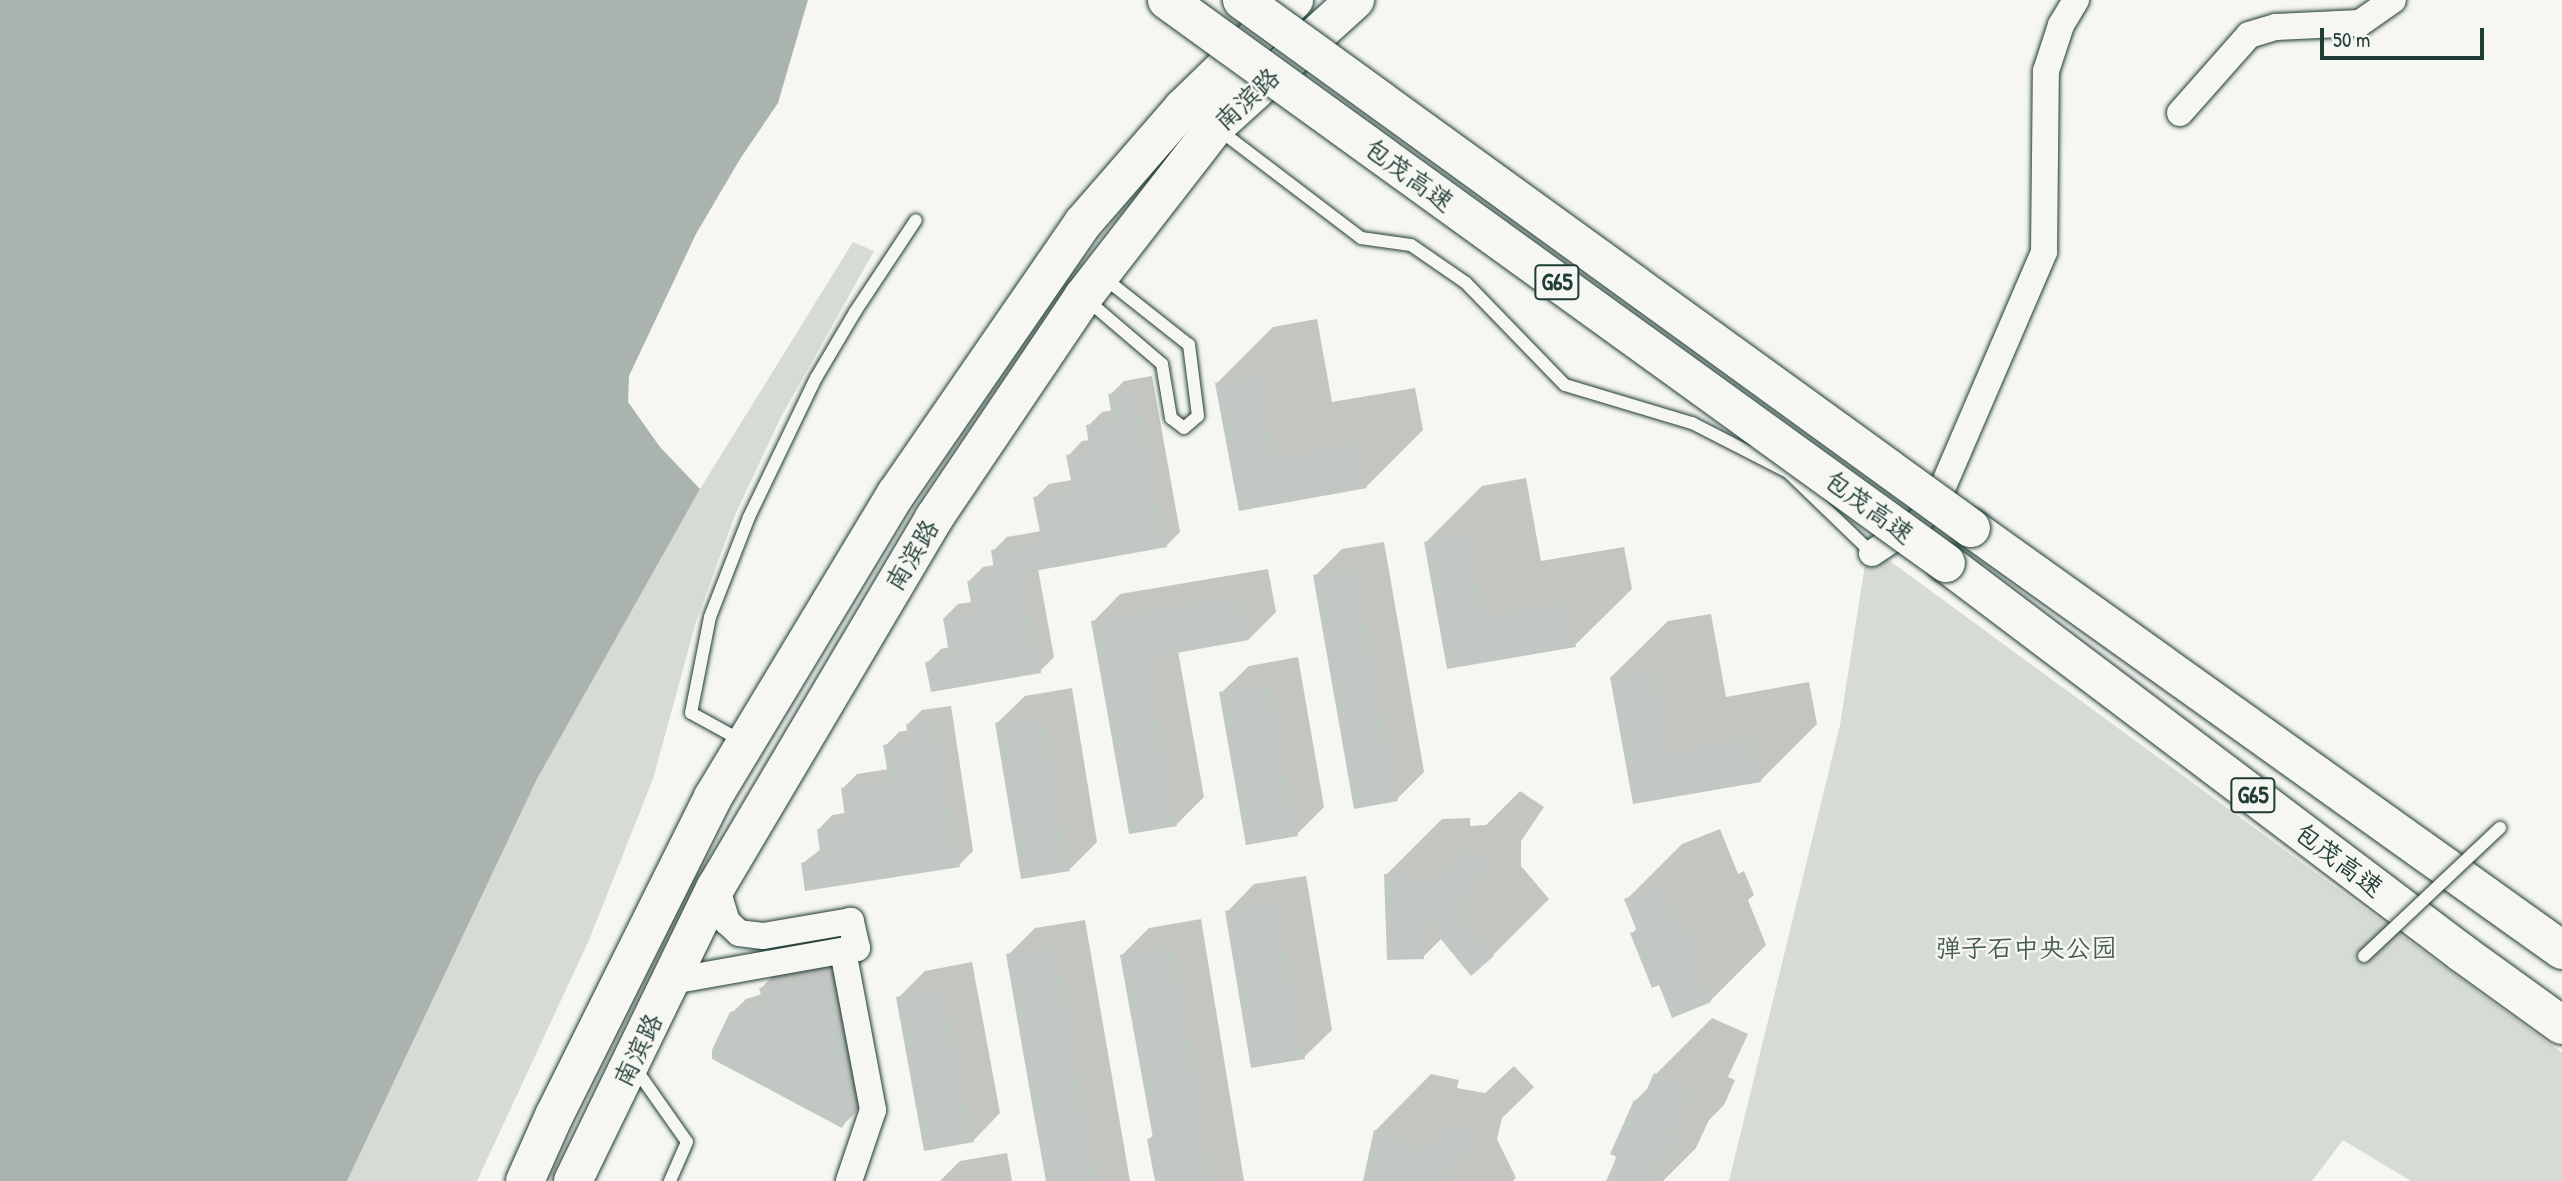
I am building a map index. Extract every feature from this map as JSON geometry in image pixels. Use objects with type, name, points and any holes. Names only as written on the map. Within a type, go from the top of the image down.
[{"type":"main road","name":"包茂高速","points":[[1167,0],[1946,563],[2462,953],[2562,1025]]},
{"type":"main road","name":"包茂高速","points":[[1242,0],[1972,528],[2562,950]]},
{"type":"main road","name":"南滨路","points":[[525,1181],[713,797],[896,494],[1083,223],[1183,108],[1294,0]]},
{"type":"main road","name":"南滨路","points":[[573,1181],[716,887],[934,518],[1092,286],[1215,127],[1355,0]]},
{"type":"street","points":[[1871,552],[1919,522],[1942,489],[2044,252],[2046,71],[2061,25],[2076,0]]},
{"type":"street","points":[[2180,113],[2249,35],[2276,27],[2360,23],[2393,0]]},
{"type":"street","points":[[672,981],[857,948],[851,921],[763,936],[739,933],[727,922],[716,887]]},
{"type":"street","points":[[843,951],[873,1110],[849,1181]]},
{"type":"lane","points":[[1215,127],[1361,238],[1411,245],[1466,283],[1565,385],[1673,416],[1787,472],[1871,552]]},
{"type":"lane","points":[[745,743],[691,713],[710,617],[749,517],[816,378],[855,312],[916,220]]},
{"type":"lane","points":[[1092,286],[1189,345],[1198,415],[1184,428],[1171,418],[1162,364],[1092,286]]},
{"type":"lane","points":[[2364,956],[2500,828]]},
{"type":"lane","points":[[631,1063],[687,1142],[670,1181]]},
{"type":"green space","points":[[853,242],[874,251],[781,417],[735,515],[696,622],[653,779],[589,940],[477,1181],[347,1181],[537,779],[700,489]]},
{"type":"green space","name":"弹子石中央公园","points":[[1868,545],[2562,1053],[2562,1181],[2411,1181],[2343,1140],[2312,1181],[1729,1181],[1840,725]]},
{"type":"shaded area","points":[[0,0],[808,0],[778,103],[740,159],[696,234],[629,376],[628,402],[660,447],[700,489],[537,779],[347,1181],[0,1181]]},
{"type":"building","points":[[1261,374],[1276,458],[1359,443],[1367,488],[1239,511],[1215,383]]},
{"type":"building","points":[[1138,389],[1167,547],[1023,573],[1041,673],[931,692],[925,662],[950,658],[943,618],[973,613],[967,581],[995,576],[991,550],[1042,542],[1033,497],[1073,491],[1066,455],[1090,451],[1086,425],[1113,421],[1108,394]]},
{"type":"building","points":[[1470,533],[1485,616],[1568,602],[1576,647],[1447,669],[1424,542]]},
{"type":"building","points":[[1357,568],[1398,801],[1354,809],[1313,575]]},
{"type":"building","points":[[1241,595],[1249,640],[1148,658],[1177,826],[1129,834],[1091,621]]},
{"type":"building","points":[[1656,669],[1670,752],[1753,737],[1761,782],[1633,804],[1610,677]]},
{"type":"building","points":[[1271,684],[1298,836],[1246,845],[1219,692]]},
{"type":"building","points":[[1045,715],[1070,871],[1021,879],[995,723]]},
{"type":"building","points":[[937,719],[960,867],[805,891],[801,863],[821,860],[817,829],[846,824],[841,788],[889,780],[883,745],[909,741],[906,724]]},
{"type":"building","points":[[1463,846],[1489,863],[1466,899],[1466,923],[1494,956],[1471,976],[1422,916],[1424,959],[1387,960],[1384,874],[1414,873],[1415,881],[1440,880]]},
{"type":"building","points":[[1663,884],[1681,928],[1688,926],[1699,952],[1692,955],[1711,1002],[1672,1018],[1659,985],[1652,988],[1630,933],[1637,931],[1624,899]]},
{"type":"building","points":[[1279,902],[1305,1059],[1251,1068],[1225,911]]},
{"type":"building","points":[[1174,945],[1202,1101],[1197,1102],[1212,1181],[1155,1181],[1147,1139],[1153,1138],[1120,955]]},
{"type":"building","points":[[1058,946],[1098,1181],[1046,1181],[1006,954]]},
{"type":"building","points":[[831,974],[856,1104],[842,1128],[712,1059],[712,1050],[730,1012],[763,1003],[759,988]]},
{"type":"building","points":[[945,988],[974,1142],[924,1151],[896,997]]},
{"type":"building","points":[[1654,1073],[1693,1090],[1673,1134],[1680,1137],[1668,1163],[1661,1160],[1652,1181],[1606,1181],[1617,1157],[1610,1154],[1634,1100],[1641,1103]]},
{"type":"building","points":[[1457,1120],[1479,1144],[1447,1173],[1445,1181],[1363,1181],[1374,1130],[1403,1136],[1402,1144],[1427,1148]]}]
